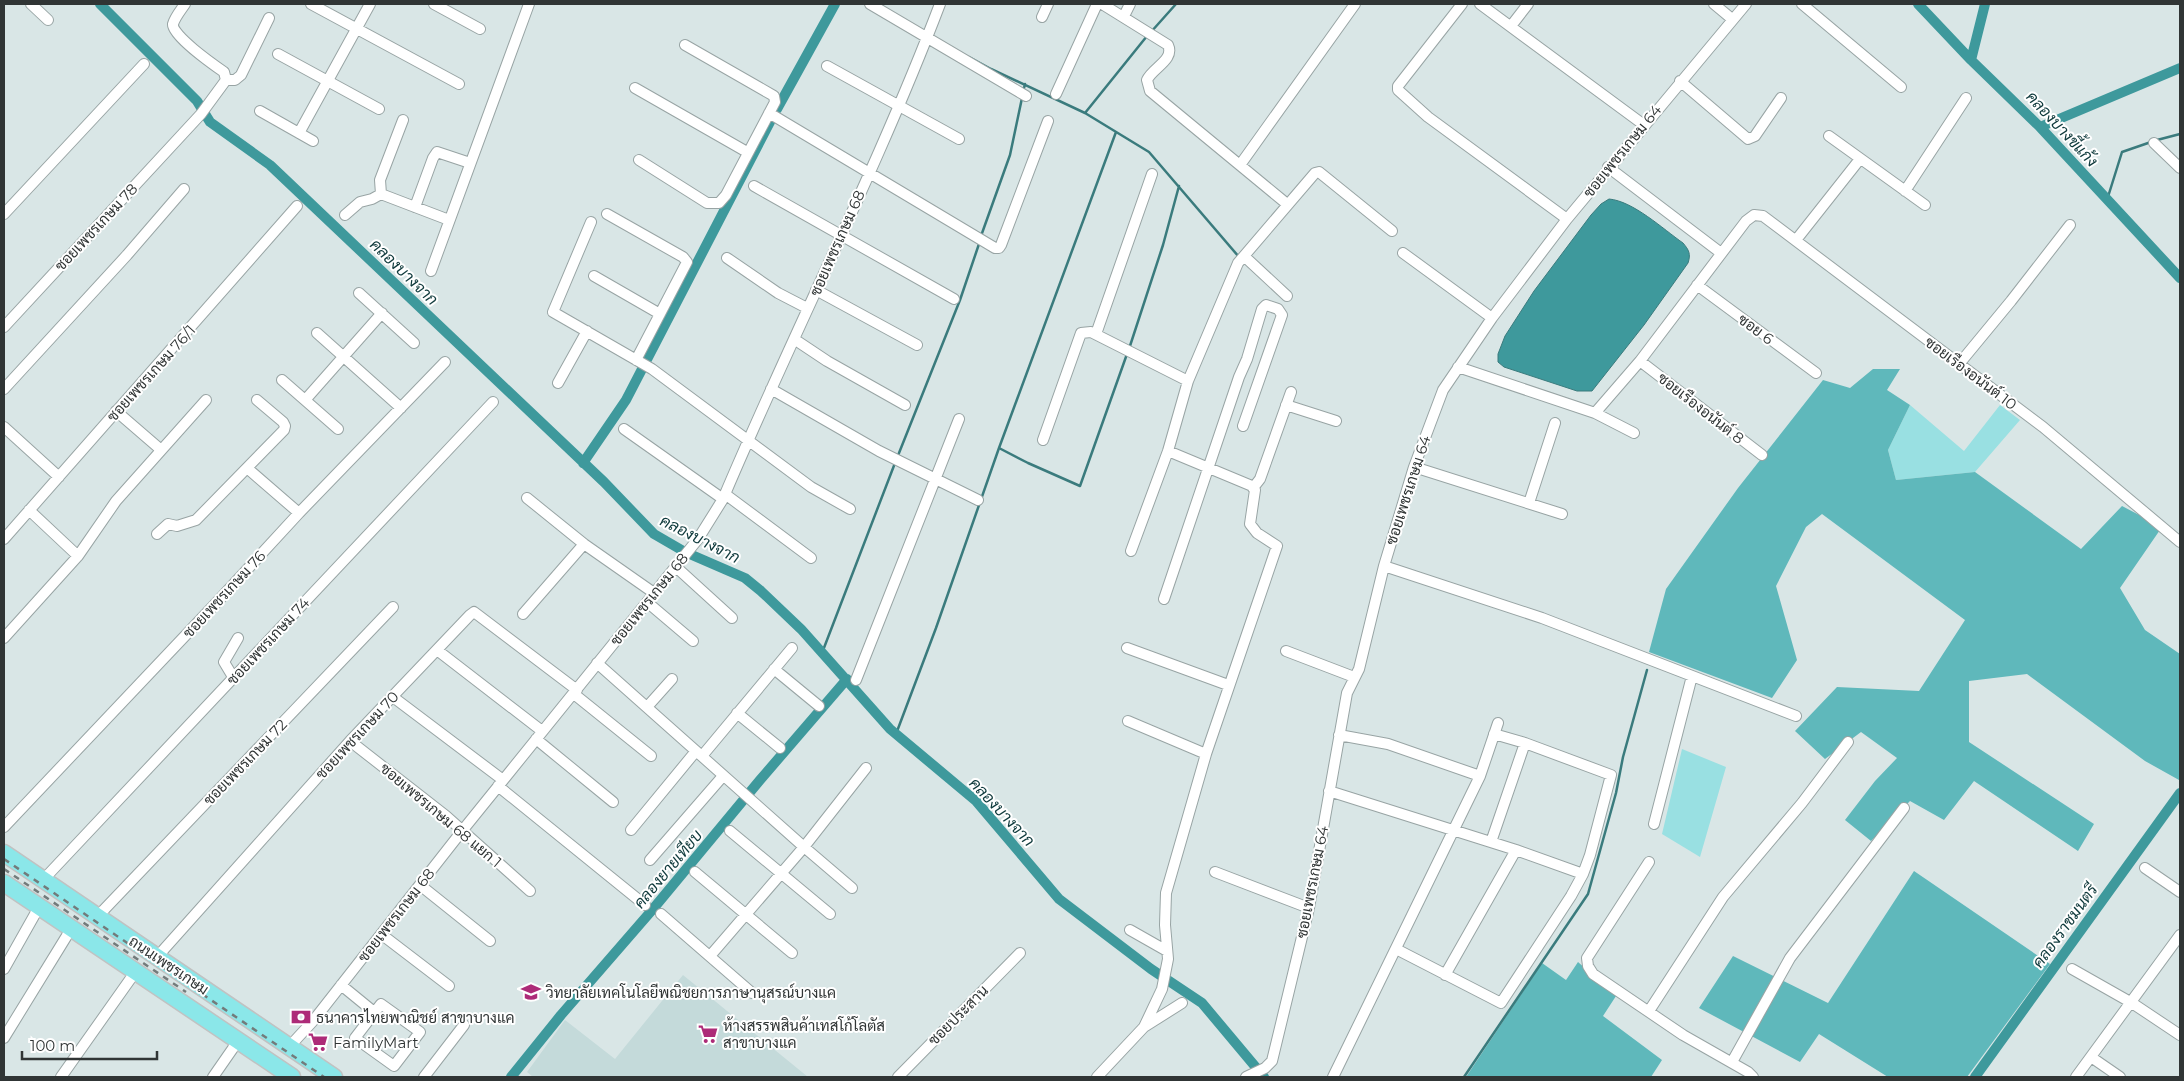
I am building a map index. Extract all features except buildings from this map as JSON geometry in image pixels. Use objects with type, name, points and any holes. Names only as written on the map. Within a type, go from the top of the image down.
[{"type":"main road","name":"ถนนเพชรเกษม","points":[[4,853],[334,1077]]},
{"type":"main road","name":"ถนนเพชรเกษม","points":[[4,883],[292,1077]]},
{"type":"main road","points":[[140,974],[157,957]]},
{"type":"main road","points":[[170,994],[184,976]]},
{"type":"street","points":[[31,4],[48,20]]},
{"type":"street","points":[[185,4],[173,24],[174,30],[181,38],[224,72],[226,80]]},
{"type":"street","points":[[312,4],[459,84]]},
{"type":"street","points":[[299,133],[370,4]]},
{"type":"street","points":[[434,4],[480,29]]},
{"type":"street","points":[[431,271],[529,4]]},
{"type":"street","points":[[870,4],[1026,96]]},
{"type":"street","name":"ซอยเพชรเกษม 68","points":[[289,1047],[341,985],[462,831],[698,539],[724,497],[899,106],[928,38],[940,4]]},
{"type":"street","points":[[1042,16],[1048,4]]},
{"type":"street","points":[[1056,94],[1098,4]]},
{"type":"street","points":[[1102,4],[1168,45],[1170,50],[1169,56],[1149,76],[1147,86],[1150,91],[1287,204]]},
{"type":"street","points":[[1124,16],[1130,4]]},
{"type":"street","points":[[1240,165],[1355,4]]},
{"type":"street","points":[[1462,4],[1398,86],[1398,90],[1428,117],[1567,219]]},
{"type":"street","points":[[1480,4],[1644,125]]},
{"type":"street","points":[[1511,26],[1528,4]]},
{"type":"street","points":[[1714,4],[1732,19]]},
{"type":"street","name":"ซอยเพชรเกษม 64","points":[[1247,1077],[1266,1068],[1272,1061],[1309,908],[1347,693],[1358,669],[1384,566],[1414,467],[1438,400],[1492,318],[1567,219],[1608,167],[1746,4]]},
{"type":"street","points":[[1802,4],[1901,87]]},
{"type":"street","name":"ซอยเพชรเกษม 78","points":[[4,327],[7,316],[188,127],[211,101],[226,80],[235,80],[241,74],[269,18]]},
{"type":"street","points":[[639,160],[707,203],[719,204],[726,195],[775,102],[774,96],[685,45]]},
{"type":"street","points":[[278,54],[378,109]]},
{"type":"street","points":[[4,214],[144,64]]},
{"type":"street","points":[[827,66],[959,139]]},
{"type":"street","points":[[1680,81],[1748,139],[1755,136],[1782,98]]},
{"type":"street","points":[[635,88],[747,152]]},
{"type":"street","points":[[1905,191],[1966,98]]},
{"type":"street","points":[[260,111],[313,141]]},
{"type":"street","points":[[769,113],[995,248],[999,248],[1048,121]]},
{"type":"street","points":[[381,194],[379,188],[380,180],[403,120]]},
{"type":"street","points":[[1829,136],[1925,205]]},
{"type":"street","points":[[2154,143],[2180,168]]},
{"type":"street","points":[[415,207],[437,152],[470,163]]},
{"type":"street","points":[[1796,240],[1860,159]]},
{"type":"street","points":[[1595,413],[1640,361],[1721,253],[1608,167]]},
{"type":"street","points":[[1132,551],[1168,451],[1188,381],[1242,259],[1287,204],[1319,172],[1392,231]]},
{"type":"street","points":[[1096,334],[1152,174]]},
{"type":"street","points":[[754,186],[954,299]]},
{"type":"street","points":[[4,389],[127,255],[184,189]]},
{"type":"street","points":[[345,215],[360,202],[381,194],[449,220]]},
{"type":"street","name":"ซอยเพชรเกษม 76/1","points":[[4,539],[297,206]]},
{"type":"street","points":[[607,214],[683,257],[687,262],[638,362]]},
{"type":"street","name":"ซอยเรืองอนันต์ 10","points":[[1721,253],[1746,221],[1754,214],[1763,216],[2043,427],[2180,542]]},
{"type":"street","points":[[591,222],[553,312],[652,369],[811,487],[850,509]]},
{"type":"street","points":[[1959,364],[2014,298],[2070,225]]},
{"type":"street","points":[[1403,253],[1492,318]]},
{"type":"street","points":[[727,258],[778,293],[807,308]]},
{"type":"street","points":[[1242,259],[1287,296]]},
{"type":"street","points":[[594,276],[660,314]]},
{"type":"street","name":"ซอย 6","points":[[1697,285],[1816,373]]},
{"type":"street","points":[[816,290],[916,345]]},
{"type":"street","points":[[359,293],[414,343]]},
{"type":"street","points":[[1164,600],[1263,306],[1267,305],[1278,309],[1282,315],[1243,426]]},
{"type":"street","points":[[306,399],[382,313]]},
{"type":"street","points":[[558,383],[586,331]]},
{"type":"street","points":[[1043,440],[1081,333],[1086,331],[1096,334],[1188,381]]},
{"type":"street","points":[[317,333],[401,408]]},
{"type":"street","points":[[794,339],[827,361],[905,405]]},
{"type":"street","name":"ซอยเรืองอนันต์ 8","points":[[1640,361],[1762,455]]},
{"type":"street","name":"ซอยเพชรเกษม 76","points":[[4,827],[213,607],[298,513],[445,362]]},
{"type":"street","points":[[1458,368],[1595,413],[1634,432]]},
{"type":"street","points":[[282,380],[306,399],[338,429]]},
{"type":"street","points":[[771,389],[879,451],[978,500]]},
{"type":"street","points":[[1253,488],[1260,479],[1291,392]]},
{"type":"street","points":[[4,638],[78,556],[116,501],[160,449],[206,400]]},
{"type":"street","points":[[157,534],[168,524],[177,526],[196,520],[285,426],[284,422],[257,400]]},
{"type":"street","name":"ซอยเพชรเกษม 74","points":[[44,879],[493,402]]},
{"type":"street","points":[[1286,406],[1336,421]]},
{"type":"street","points":[[116,411],[160,449]]},
{"type":"street","points":[[856,680],[959,419]]},
{"type":"street","points":[[1529,503],[1555,423]]},
{"type":"street","points":[[4,427],[59,477]]},
{"type":"street","points":[[624,429],[811,558]]},
{"type":"street","points":[[1144,1027],[1162,989],[1168,955],[1165,925],[1166,893],[1228,685],[1277,546],[1257,533],[1250,524],[1255,490],[1253,488],[1168,451]]},
{"type":"street","points":[[1414,467],[1562,514]]},
{"type":"street","points":[[247,468],[298,513]]},
{"type":"street","points":[[528,498],[584,544],[654,594]]},
{"type":"street","points":[[29,510],[78,556]]},
{"type":"street","points":[[524,614],[584,544]]},
{"type":"street","points":[[678,564],[732,618]]},
{"type":"street","points":[[1384,566],[1542,618],[1796,716]]},
{"type":"street","points":[[647,602],[693,641]]},
{"type":"street","name":"ซอยเพชรเกษม 72","points":[[97,917],[393,607]]},
{"type":"street","name":"ซอยเพชรเกษม 70","points":[[157,957],[350,741],[474,612],[575,692]]},
{"type":"street","points":[[233,677],[224,662],[238,638]]},
{"type":"street","points":[[631,830],[699,753],[737,714],[792,648]]},
{"type":"street","points":[[1127,648],[1228,685]]},
{"type":"street","points":[[437,650],[539,735],[613,802]]},
{"type":"street","points":[[1286,651],[1354,677]]},
{"type":"street","points":[[597,663],[852,888]]},
{"type":"street","points":[[774,669],[819,706]]},
{"type":"street","points":[[1654,824],[1692,676]]},
{"type":"street","points":[[647,707],[672,679]]},
{"type":"street","points":[[575,692],[651,756]]},
{"type":"street","points":[[393,697],[501,783],[645,905]]},
{"type":"street","points":[[737,714],[780,748]]},
{"type":"street","points":[[1128,722],[1206,754]]},
{"type":"street","points":[[1332,1077],[1480,776],[1498,723]]},
{"type":"street","points":[[1396,950],[1501,1003],[1571,896],[1583,874],[1593,846],[1611,775],[1525,743],[1494,734]]},
{"type":"street","points":[[1339,735],[1388,744],[1480,776]]},
{"type":"street","name":"ซอยเพชรเกษม 68 แยก 1","points":[[350,741],[446,816],[530,891]]},
{"type":"street","points":[[1649,1011],[1723,897],[1802,803],[1848,742]]},
{"type":"street","points":[[1491,842],[1525,743]]},
{"type":"street","points":[[710,956],[781,874],[866,768]]},
{"type":"street","points":[[650,860],[723,776]]},
{"type":"street","points":[[1329,791],[1516,850],[1583,874]]},
{"type":"street","points":[[1732,1062],[1790,958],[1904,808]]},
{"type":"street","points":[[730,831],[830,914]]},
{"type":"street","points":[[1445,974],[1516,850]]},
{"type":"street","points":[[1649,862],[1587,958],[1588,966],[1593,974],[1683,1035],[1732,1062],[1753,1077]]},
{"type":"street","points":[[2145,868],[2180,892]]},
{"type":"street","points":[[695,872],[792,952]]},
{"type":"street","points":[[1215,872],[1309,908]]},
{"type":"street","points":[[420,885],[490,941]]},
{"type":"street","points":[[4,969],[39,907]]},
{"type":"street","points":[[661,914],[752,993]]},
{"type":"street","points":[[4,1038],[71,929]]},
{"type":"street","points":[[1130,930],[1168,955]]},
{"type":"street","points":[[382,934],[449,986]]},
{"type":"street","points":[[2076,1077],[2180,935]]},
{"type":"street","name":"ซอยประสาน","points":[[898,1077],[1020,953]]},
{"type":"street","points":[[2072,969],[2132,1003],[2180,1035]]},
{"type":"street","points":[[62,1077],[140,974]]},
{"type":"street","points":[[341,985],[374,1012]]},
{"type":"street","points":[[1097,1077],[1144,1027],[1182,1002]]},
{"type":"street","points":[[384,1004],[420,1032],[394,1066],[355,1038],[374,1012],[384,1004]]},
{"type":"street","points":[[424,1077],[464,1024]]},
{"type":"street","points":[[212,1077],[238,1041]]},
{"type":"street","points":[[2092,1057],[2120,1077]]},
{"type":"shaded area","points":[[1609,199],[1638,210],[1683,243],[1689,252],[1688,263],[1644,325],[1592,391],[1577,391],[1504,367],[1498,362],[1498,354],[1505,336],[1534,291],[1591,215],[1601,204]]},
{"type":"shaded area","points":[[1873,369],[1900,369],[1887,390],[1910,405],[1888,450],[1896,480],[1975,472],[2081,549],[2122,506],[2162,527],[2120,588],[2145,630],[2180,654],[2179,780],[2145,761],[2027,674],[1969,681],[1969,742],[2094,824],[2078,851],[1974,781],[1944,820],[1910,801],[1871,841],[1845,820],[1875,781],[1897,758],[1861,732],[1825,759],[1795,731],[1837,687],[1919,691],[1965,620],[1822,514],[1806,527],[1776,586],[1797,660],[1772,698],[1649,652],[1666,589],[1738,488],[1823,380],[1850,388]]},
{"type":"shaded area","points":[[1910,405],[1964,451],[2000,405],[2020,420],[1975,472],[1896,480],[1888,450]]},
{"type":"shaded area","points":[[1682,749],[1726,767],[1700,857],[1662,834]]},
{"type":"shaded area","points":[[1914,871],[2050,964],[1967,1077],[1888,1077],[1819,1034],[1800,1062],[1699,1008],[1733,956],[1828,1003]]},
{"type":"shaded area","points":[[1578,962],[1616,996],[1603,1016],[1662,1060],[1651,1077],[1466,1077],[1542,963],[1566,980]]},
{"type":"shaded area","points":[[683,975],[808,1077],[533,1077],[527,1072],[565,1020],[615,1059]]},
{"type":"waterway","name":"คลองบางจาก","points":[[100,4],[197,101],[210,122],[270,165],[604,482],[654,534],[685,552],[745,578],[761,591],[801,629],[890,729],[976,801],[1059,899],[1151,969],[1202,1003],[1264,1077]]},
{"type":"waterway","points":[[777,109],[835,4]]},
{"type":"waterway","points":[[1151,32],[1176,4]]},
{"type":"waterway","name":"คลองบางขี้แก้ง","points":[[1918,4],[1971,60],[2040,127],[2180,278]]},
{"type":"waterway","points":[[1971,60],[1985,4]]},
{"type":"waterway","points":[[1085,113],[1147,36]]},
{"type":"waterway","points":[[969,57],[1085,113],[1149,152],[1239,257]]},
{"type":"waterway","points":[[2040,127],[2180,68]]},
{"type":"waterway","points":[[1023,92],[1025,84]]},
{"type":"waterway","points":[[981,236],[1010,155],[1022,98]]},
{"type":"waterway","points":[[583,463],[626,400],[770,122]]},
{"type":"waterway","points":[[896,734],[1116,132]]},
{"type":"waterway","points":[[2157,140],[2180,134]]},
{"type":"waterway","points":[[2107,200],[2122,152],[2151,142]]},
{"type":"waterway","points":[[1129,349],[1163,245],[1179,186]]},
{"type":"waterway","points":[[897,458],[960,300],[980,241]]},
{"type":"waterway","points":[[999,448],[1080,486],[1127,354]]},
{"type":"waterway","points":[[822,653],[895,463]]},
{"type":"waterway","points":[[1464,1077],[1588,894],[1647,670]]},
{"type":"waterway","name":"คลองยายเทียบ","points":[[511,1077],[561,1015],[847,679]]},
{"type":"waterway","name":"คลองราชมนตรี","points":[[1975,1077],[2180,793]]},
{"type":"railway","points":[[4,859],[324,1077]]},
{"type":"railway","points":[[4,869],[186,992]]},
{"type":"place","name":"วิทยาลัยเทคโนโลยีพณิชยการภาษานุสรณ์บางแค","points":[[531,992]]},
{"type":"place","name":"ธนาคารไทยพาณิชย์ สาขาบางแค","points":[[301,1017]]},
{"type":"place","name":"ห้างสรรพสินค้าเทสโก้โลตัส สาขาบางแค","points":[[708,1034]]},
{"type":"place","name":"FamilyMart","points":[[318,1042]]}]
